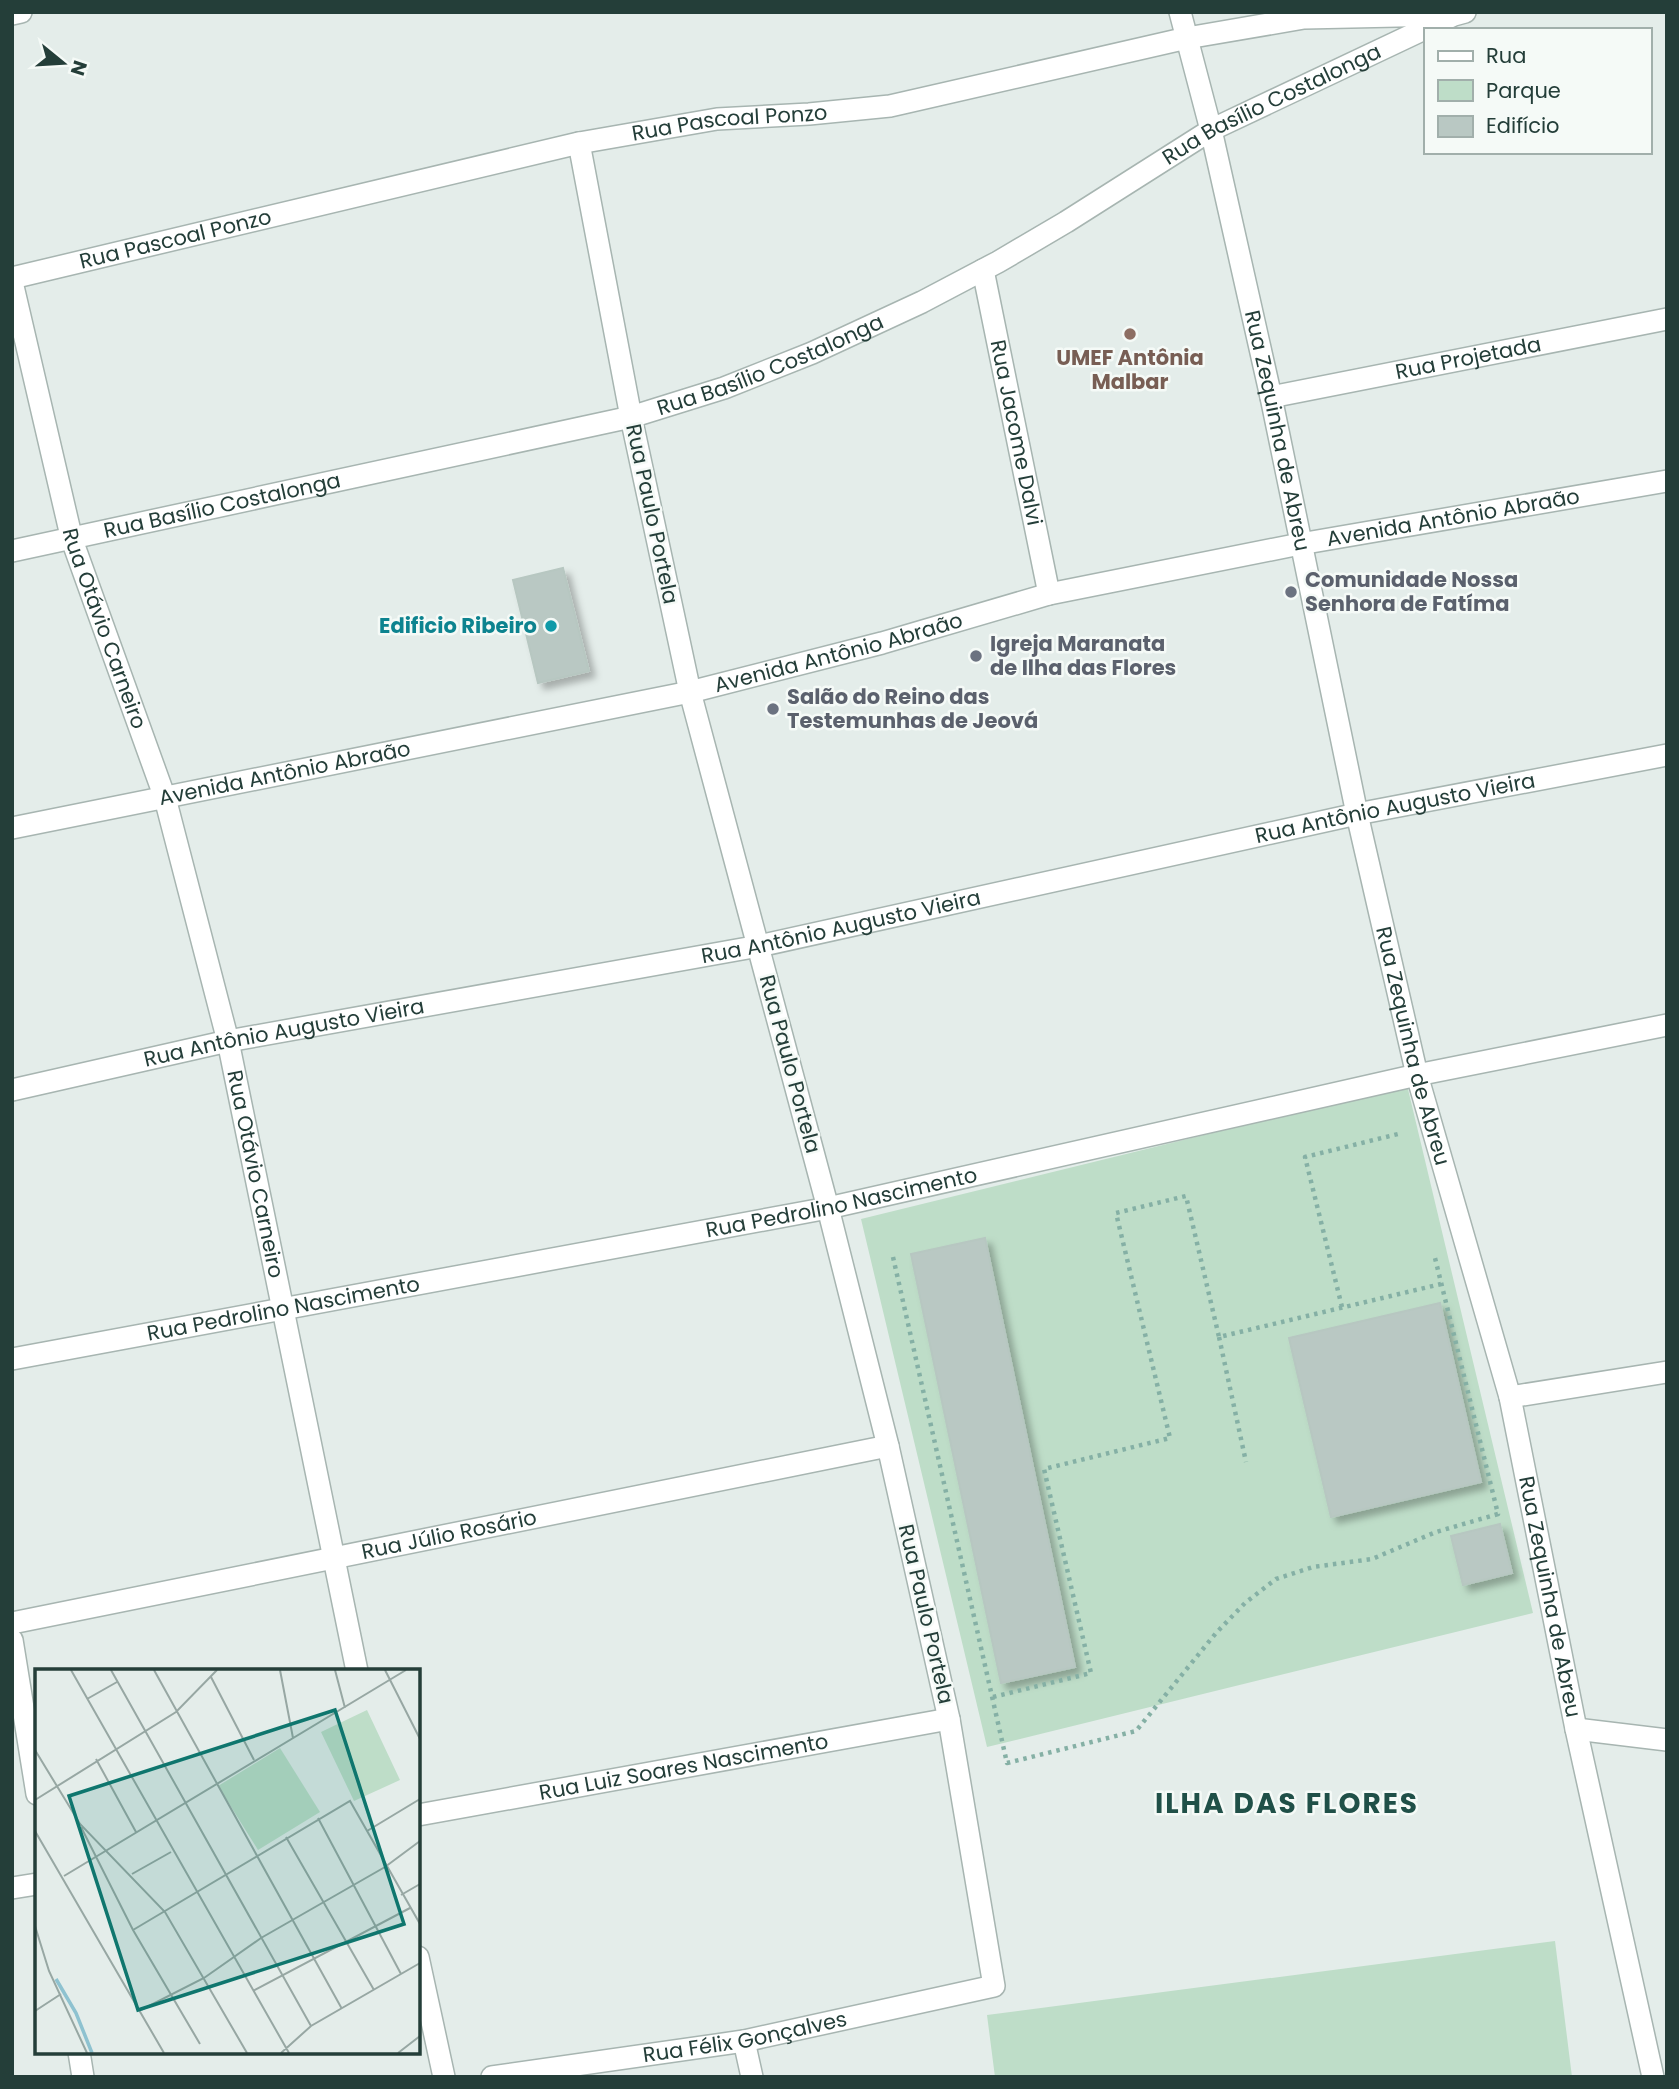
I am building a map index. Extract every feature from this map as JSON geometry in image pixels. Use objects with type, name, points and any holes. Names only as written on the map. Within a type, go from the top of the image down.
[{"type":"street","points":[[12,14],[21,12]]},
{"type":"street","name":"Rua Zequinha de Abreu","points":[[1180,12],[1211,130],[1271,397],[1357,814],[1417,1074],[1510,1397],[1576,1729],[1653,2077]]},
{"type":"street","name":"Rua Pascoal Ponzo","points":[[12,280],[579,143],[717,119],[890,106],[1186,38],[1304,18],[1459,13]]},
{"type":"street","name":"Rua Basílio Costalonga","points":[[1427,28],[1459,13]]},
{"type":"street","name":"Rua Basílio Costalonga","points":[[12,551],[631,417],[723,388],[812,353],[922,302],[1066,222],[1211,130],[1424,30]]},
{"type":"street","name":"Rua Paulo Portela","points":[[579,143],[631,417],[690,692],[828,1208],[888,1446],[949,1719],[994,1986]]},
{"type":"street","name":"Rua Jacome Dalvi","points":[[983,270],[1049,594]]},
{"type":"street","name":"Rua Otávio Carneiro","points":[[12,280],[72,540],[165,798],[228,1041],[357,1669]]},
{"type":"street","name":"Rua Projetada","points":[[1271,397],[1667,319]]},
{"type":"street","name":"Avenida Antônio Abraão","points":[[12,828],[690,692],[882,643],[1049,594],[1300,544],[1667,481]]},
{"type":"street","name":"Rua Antônio Augusto Vieira","points":[[12,1090],[228,1041],[759,946],[1357,814],[1667,755]]},
{"type":"street","name":"Rua Pedrolino Nascimento","points":[[12,1359],[828,1208],[1417,1074],[1667,1026]]},
{"type":"street","points":[[1510,1397],[1667,1372]]},
{"type":"street","name":"Rua Júlio Rosário","points":[[12,1623],[888,1446]]},
{"type":"street","points":[[12,1640],[35,1782]]},
{"type":"street","name":"Rua Luiz Soares Nascimento","points":[[420,1815],[949,1719]]},
{"type":"street","points":[[1576,1729],[1667,1740]]},
{"type":"street","points":[[12,1888],[35,1884]]},
{"type":"street","points":[[420,1966],[444,2077]]},
{"type":"street","name":"Rua Félix Gonçalves","points":[[492,2077],[744,2040],[994,1986]]},
{"type":"street","points":[[744,2040],[752,2077]]},
{"type":"street","points":[[79,2054],[83,2077]]},
{"type":"path","points":[[1342,1307],[1305,1157],[1405,1133]]},
{"type":"path","points":[[993,1697],[1091,1673],[1044,1469],[1170,1438],[1116,1213],[1186,1196],[1246,1462]]},
{"type":"path","points":[[893,1257],[1007,1763],[1136,1731],[1216,1633],[1245,1603],[1276,1580],[1313,1567],[1372,1559],[1436,1532],[1498,1514],[1432,1246]]},
{"type":"path","points":[[1219,1337],[1441,1284]]},
{"type":"green space","points":[[1407,1085],[1533,1613],[987,1747],[861,1219]]},
{"type":"green space","points":[[1555,1941],[1572,2077],[995,2077],[987,2015]]},
{"type":"building","name":"Edificio Ribeiro","points":[[563,568],[589,671],[538,683],[513,580]]},
{"type":"building","points":[[985,1238],[1075,1667],[1001,1683],[911,1254]]},
{"type":"building","points":[[1440,1303],[1481,1482],[1331,1517],[1289,1338]]},
{"type":"building","points":[[1500,1524],[1512,1573],[1463,1585],[1451,1536]]},
{"type":"place","name":"UMEF Antônia Malbar","points":[[1130,334]]},
{"type":"place","name":"Comunidade Nossa Senhora de Fatíma","points":[[1291,592]]},
{"type":"place","name":"Edificio Ribeiro","points":[[551,626]]},
{"type":"place","name":"Igreja Maranata de Ilha das Flores","points":[[976,656]]},
{"type":"place","name":"Salão do Reino das Testemunhas de Jeová","points":[[773,709]]},
{"type":"district","name":"ILHA DAS FLORES","points":[[1287,1803]]}]
